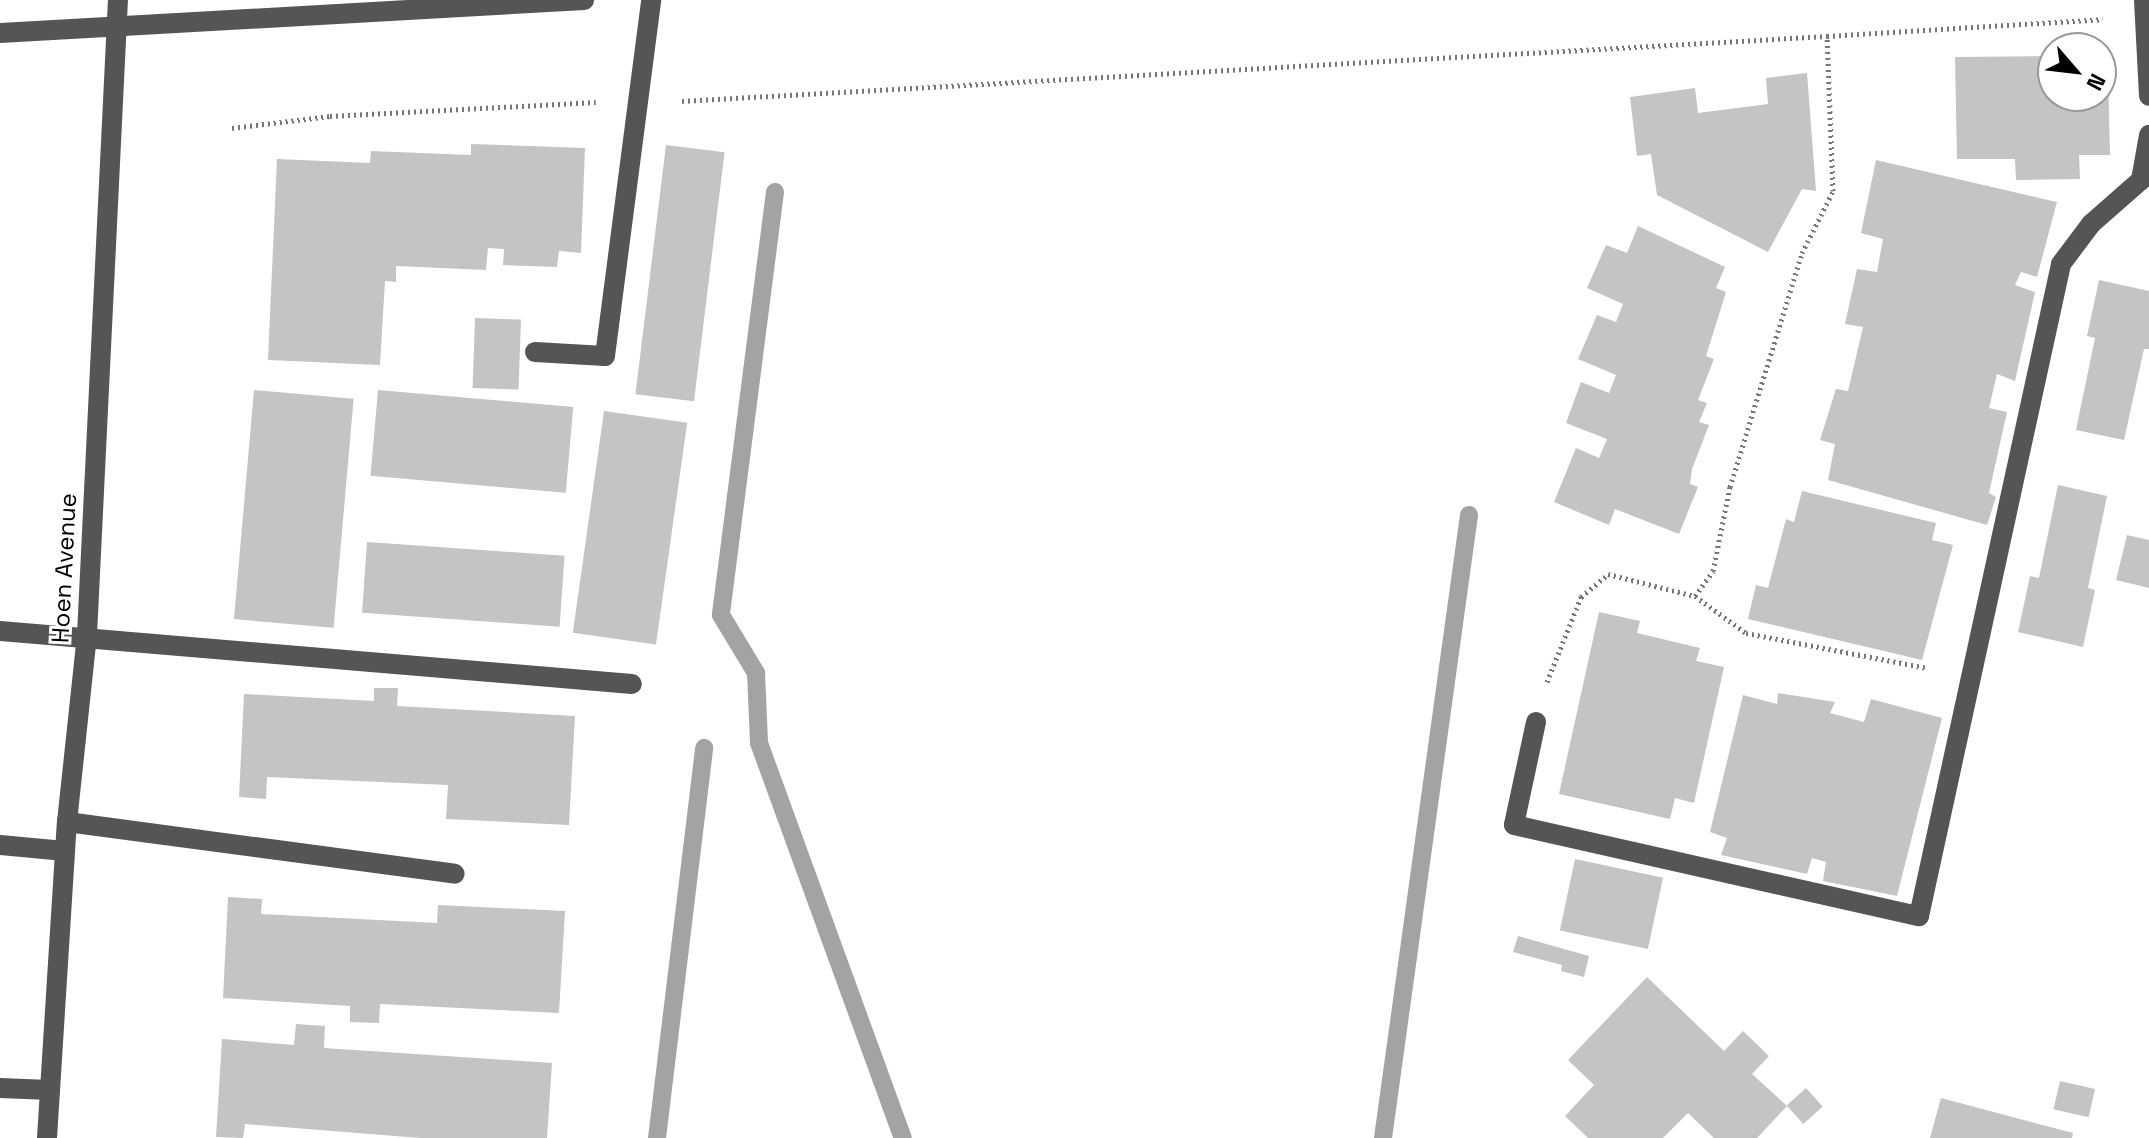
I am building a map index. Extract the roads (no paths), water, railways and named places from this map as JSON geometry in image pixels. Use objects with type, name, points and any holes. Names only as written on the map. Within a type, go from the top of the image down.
[{"type":"street","name":"Hoen Avenue","points":[[47,1138],[67,822],[87,635],[118,0]]},
{"type":"street","points":[[0,33],[584,0]]},
{"type":"street","points":[[535,352],[605,356],[635,102],[651,0]]},
{"type":"street","points":[[2144,8],[2149,96]]},
{"type":"street","points":[[1536,722],[1514,825],[1919,916],[2061,264],[2091,224],[2141,180],[2149,135]]},
{"type":"street","points":[[0,631],[87,635],[632,684]]},
{"type":"street","points":[[67,822],[455,874]]},
{"type":"street","points":[[0,845],[65,851]]},
{"type":"street","points":[[0,1088],[50,1090]]},
{"type":"waterway","points":[[775,192],[721,615],[756,673],[759,743],[903,1138]]},
{"type":"waterway","points":[[1383,1138],[1469,515]]},
{"type":"waterway","points":[[657,1138],[704,748]]}]
